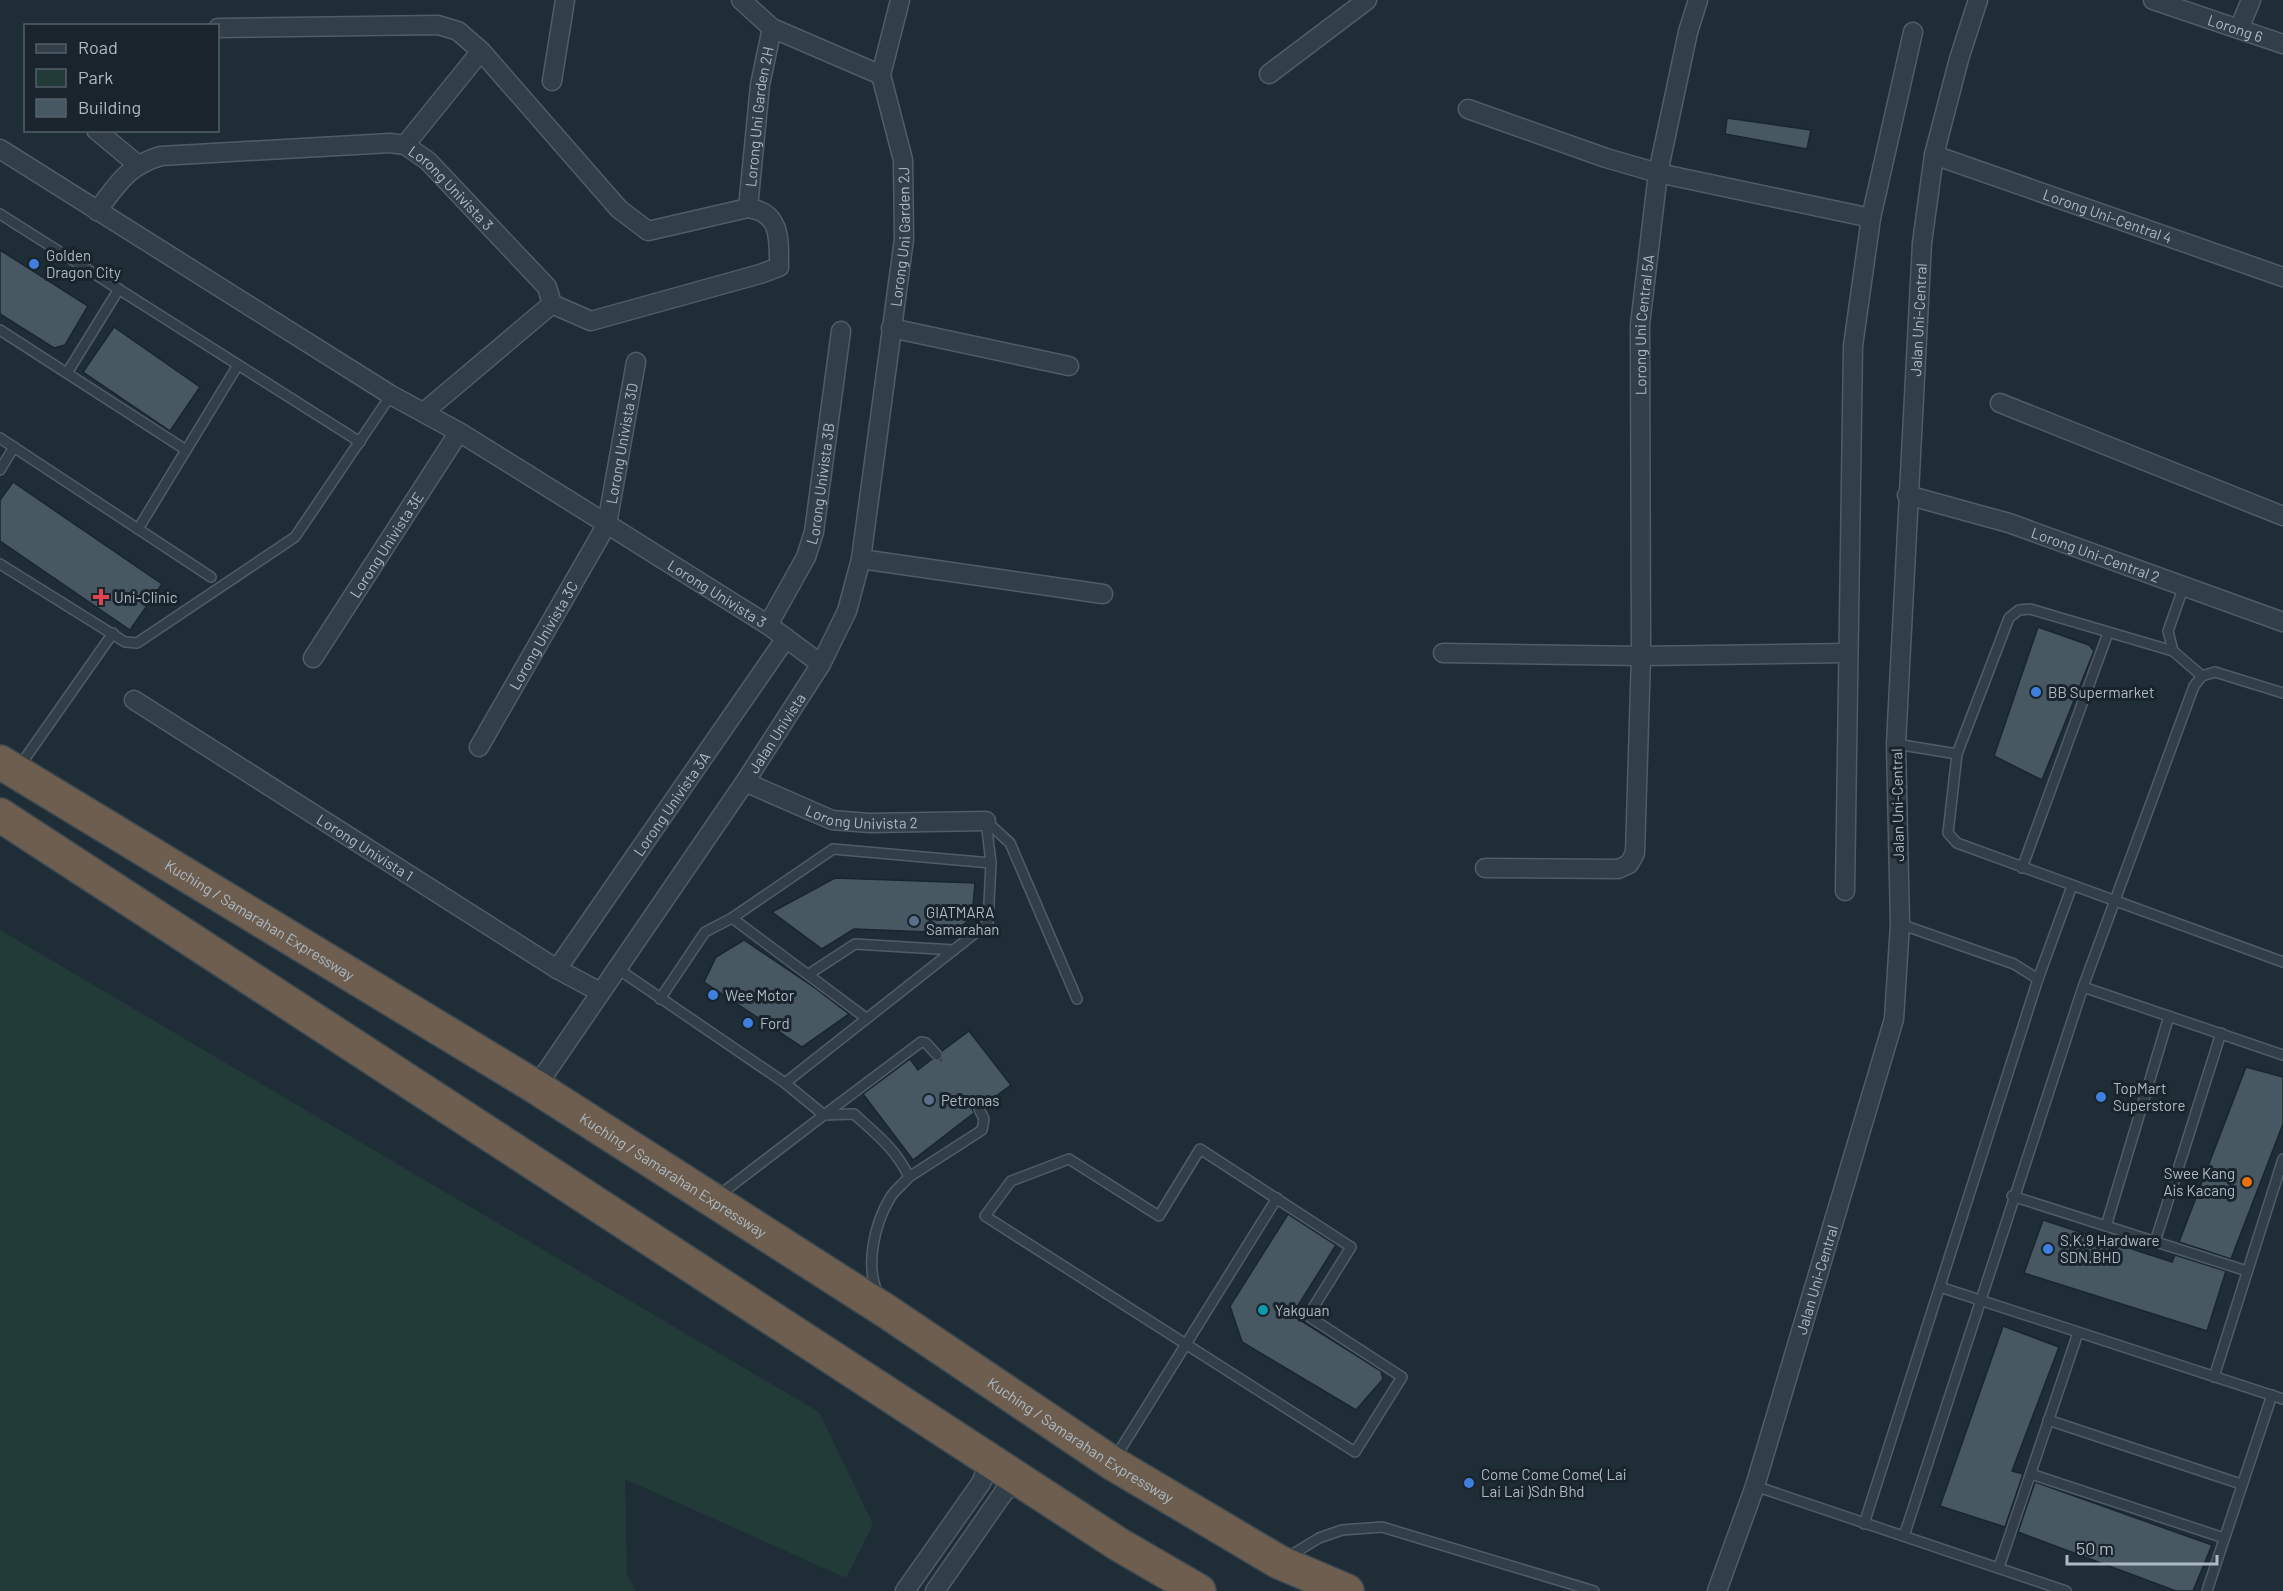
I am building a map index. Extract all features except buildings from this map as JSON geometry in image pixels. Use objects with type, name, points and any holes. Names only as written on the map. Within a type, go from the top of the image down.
[{"type":"highway","name":"Kuching / Samarahan Expressway","points":[[8,767],[536,1087],[886,1311],[1112,1463],[1279,1562],[1347,1591]]},
{"type":"highway","points":[[0,816],[1118,1544],[1199,1591]]},
{"type":"street","points":[[552,81],[565,0]]},
{"type":"street","points":[[741,0],[772,28],[880,75],[900,0]]},
{"type":"street","points":[[1269,74],[1367,0]]},
{"type":"street","name":"Lorong Uni Central 5A","points":[[1485,868],[1618,869],[1629,864],[1635,853],[1641,656],[1640,325],[1658,173],[1688,32],[1698,0]]},
{"type":"street","name":"Jalan Uni-Central","points":[[1717,1591],[1755,1486],[1885,1058],[1894,1018],[1900,924],[1896,744],[1907,495],[1922,243],[1934,155],[1959,59],[1978,0]]},
{"type":"street","name":"Lorong 6","points":[[2153,0],[2283,44]]},
{"type":"street","points":[[2239,29],[2251,0]]},
{"type":"street","points":[[219,28],[438,25],[458,31],[481,51],[619,209],[648,231],[748,208],[762,210],[773,219],[779,248],[779,267],[591,321],[552,304],[424,412]]},
{"type":"street","name":"Lorong Uni Garden 2H","points":[[748,208],[760,84],[772,28]]},
{"type":"street","points":[[1845,891],[1852,346],[1871,218],[1912,32]]},
{"type":"street","points":[[405,145],[481,51]]},
{"type":"street","name":"Lorong Uni Garden 2J","points":[[880,75],[903,160],[904,238],[891,328]]},
{"type":"street","points":[[1468,109],[1606,158],[1658,173],[1871,218]]},
{"type":"street","points":[[98,132],[138,165]]},
{"type":"street","name":"Lorong Univista 3","points":[[97,211],[127,172],[161,156],[390,142],[405,145],[428,161],[547,286],[552,304]]},
{"type":"street","name":"Lorong Univista 3","points":[[0,149],[391,395],[459,432],[607,524],[768,625],[821,664]]},
{"type":"street","name":"Lorong Uni-Central 4","points":[[1934,155],[2283,277]]},
{"type":"street","points":[[891,328],[1069,366]]},
{"type":"street","name":"Jalan Univista","points":[[536,1087],[745,782],[821,664],[847,611],[861,558],[891,328]]},
{"type":"street","name":"Lorong Univista 3B","points":[[768,625],[806,557],[814,532],[841,331]]},
{"type":"street","name":"Lorong Univista 3D","points":[[607,524],[636,362]]},
{"type":"street","points":[[2000,403],[2283,516]]},
{"type":"street","name":"Lorong Univista 3E","points":[[313,658],[459,432]]},
{"type":"street","name":"Lorong Uni-Central 2","points":[[1907,495],[2009,523],[2283,622]]},
{"type":"street","name":"Lorong Univista 3C","points":[[479,747],[607,524]]},
{"type":"street","points":[[861,558],[1103,594]]},
{"type":"street","name":"Lorong Univista 3A","points":[[557,969],[786,638]]},
{"type":"street","points":[[1443,653],[1641,656],[1847,653]]},
{"type":"street","name":"Lorong Univista 1","points":[[134,700],[557,969],[600,992]]},
{"type":"street","name":"Lorong Univista 2","points":[[745,782],[832,820],[870,823],[986,820]]},
{"type":"street","points":[[905,1591],[981,1483],[990,1461]]},
{"type":"street","points":[[935,1591],[1004,1492],[1021,1479]]},
{"type":"lane","points":[[0,214],[360,442]]},
{"type":"lane","points":[[67,373],[118,289]]},
{"type":"lane","points":[[0,330],[186,450]]},
{"type":"lane","points":[[138,529],[238,365]]},
{"type":"lane","points":[[0,564],[125,642],[137,643],[288,543],[391,395]]},
{"type":"lane","points":[[0,438],[211,577]]},
{"type":"lane","points":[[0,470],[14,447]]},
{"type":"lane","points":[[2173,651],[2168,631],[2184,586]]},
{"type":"lane","points":[[2202,676],[2173,651],[2030,609],[2019,610],[2009,618],[1957,754],[1948,833],[1957,843],[2115,903],[2283,962]]},
{"type":"lane","points":[[8,767],[113,633]]},
{"type":"lane","points":[[2022,868],[2108,633]]},
{"type":"lane","points":[[1904,1536],[2083,987],[2194,686],[2202,676],[2215,672],[2283,693]]},
{"type":"lane","points":[[1896,744],[1957,754]]},
{"type":"lane","points":[[785,1083],[988,923],[991,863],[986,820]]},
{"type":"lane","points":[[986,820],[1010,843],[1077,999]]},
{"type":"lane","points":[[660,999],[705,932],[732,918],[833,849],[991,863]]},
{"type":"lane","points":[[1864,1524],[2038,979],[2072,886]]},
{"type":"lane","points":[[732,918],[866,1018]]},
{"type":"lane","points":[[1900,924],[2014,964],[2038,979]]},
{"type":"lane","points":[[809,974],[855,944],[954,950]]},
{"type":"lane","points":[[618,969],[785,1083],[824,1115],[854,1114],[888,1143],[902,1161],[909,1177]]},
{"type":"lane","points":[[2083,987],[2283,1055]]},
{"type":"lane","points":[[2106,1226],[2169,1016]]},
{"type":"lane","points":[[2155,1242],[2221,1033]]},
{"type":"lane","points":[[712,1201],[921,1042],[926,1043],[938,1055]]},
{"type":"lane","points":[[886,1311],[871,1280],[874,1239],[890,1198],[909,1177],[982,1130],[984,1119],[979,1109]]},
{"type":"lane","points":[[1200,1149],[1351,1247],[1308,1316],[1402,1377],[1354,1452],[1186,1343],[985,1216],[1011,1181],[1069,1159],[1159,1216],[1200,1149]]},
{"type":"lane","points":[[2214,1377],[2283,1159]]},
{"type":"lane","points":[[2013,1196],[2247,1270]]},
{"type":"lane","points":[[1112,1463],[1277,1198]]},
{"type":"lane","points":[[1940,1287],[2283,1399]]},
{"type":"lane","points":[[1999,1567],[2078,1333]]},
{"type":"lane","points":[[2207,1591],[2272,1395]]},
{"type":"lane","points":[[2048,1420],[2241,1484]]},
{"type":"lane","points":[[2031,1474],[2224,1538]]},
{"type":"lane","points":[[1755,1486],[2066,1591]]},
{"type":"lane","points":[[1279,1562],[1319,1538],[1365,1527],[1382,1527],[1594,1591]]},
{"type":"green space","points":[[0,930],[819,1412],[873,1524],[846,1578],[625,1479],[627,1574],[636,1591],[0,1591]]},
{"type":"place","name":"Golden Dragon City","points":[[34,264]]},
{"type":"place","name":"Uni-Clinic","points":[[101,597]]},
{"type":"place","name":"BB Supermarket","points":[[2036,692]]},
{"type":"place","name":"GIATMARA Samarahan","points":[[914,921]]},
{"type":"place","name":"Wee Motor","points":[[713,995]]},
{"type":"place","name":"Ford","points":[[748,1023]]},
{"type":"place","name":"TopMart Superstore","points":[[2101,1097]]},
{"type":"place","name":"Petronas","points":[[929,1100]]},
{"type":"place","name":"Swee Kang Ais Kacang","points":[[2247,1182]]},
{"type":"place","name":"S.K.9 Hardware SDN.BHD","points":[[2048,1249]]},
{"type":"place","name":"Yakguan","points":[[1263,1310]]},
{"type":"place","name":"Come Come Come( Lai Lai Lai )Sdn Bhd","points":[[1469,1483]]}]
